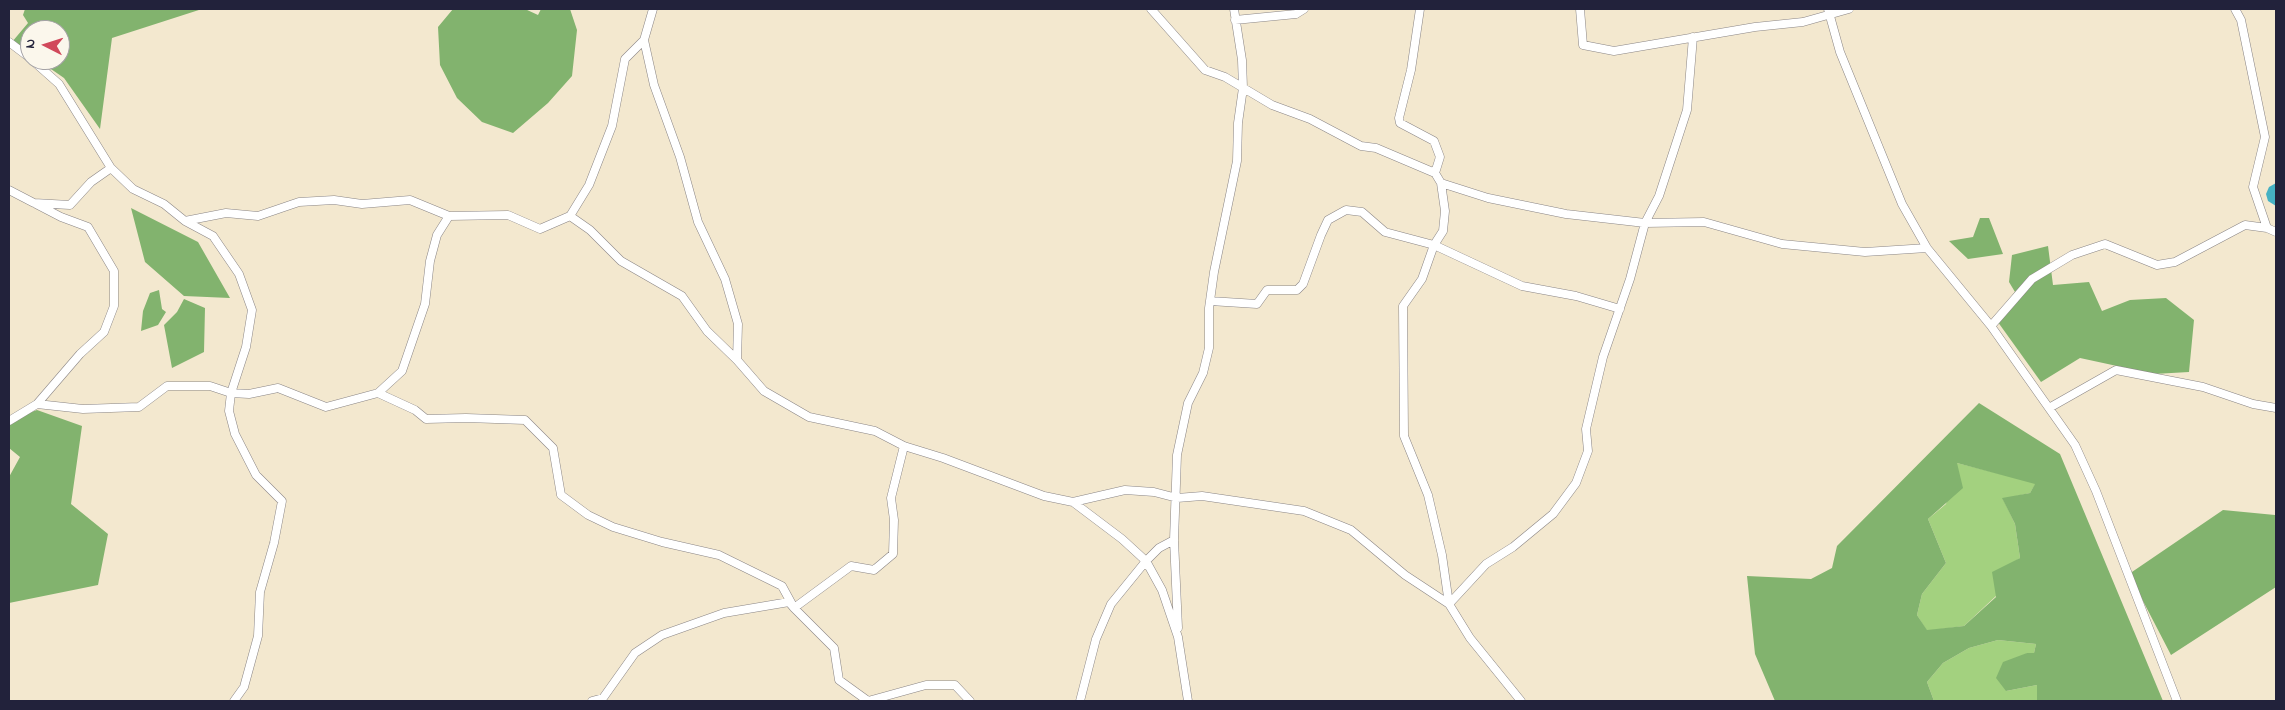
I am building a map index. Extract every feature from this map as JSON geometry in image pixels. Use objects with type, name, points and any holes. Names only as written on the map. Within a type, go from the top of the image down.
[{"type":"street","points":[[653,9],[644,40],[654,85],[680,157],[698,222],[725,279],[738,324],[737,360]]},
{"type":"street","points":[[1151,9],[1204,70],[1225,77],[1272,105],[1310,120],[1361,146],[1376,148],[1435,173],[1441,183],[1445,211],[1443,231],[1434,245],[1422,279],[1403,306],[1404,436],[1428,495],[1442,554],[1449,604],[1470,638],[1521,701]]},
{"type":"street","points":[[1188,701],[1178,637],[1174,540],[1177,498],[1177,455],[1188,403],[1203,373],[1209,348],[1210,301],[1237,161],[1238,123],[1243,88],[1242,60],[1234,9]]},
{"type":"street","points":[[1235,20],[1296,14],[1304,9]]},
{"type":"street","points":[[1420,9],[1411,70],[1399,118],[1400,124],[1434,141],[1440,157],[1435,173]]},
{"type":"street","points":[[1580,9],[1584,45],[1614,51],[1693,37],[1803,22],[1828,11],[1849,9]]},
{"type":"street","points":[[2235,9],[2241,20],[2265,137],[2253,187],[2267,228]]},
{"type":"street","points":[[1828,11],[1840,52],[1902,204],[1927,248],[1991,326],[2075,445],[2096,491],[2177,701]]},
{"type":"street","points":[[1449,604],[1486,564],[1513,547],[1553,514],[1576,483],[1588,451],[1586,429],[1603,357],[1620,309],[1645,223],[1659,196],[1687,110],[1693,37]]},
{"type":"street","points":[[185,221],[226,213],[258,216],[299,202],[334,200],[362,204],[410,200],[449,216],[508,215],[540,229],[570,216],[589,185],[612,126],[625,59],[644,40]]},
{"type":"street","points":[[9,42],[20,50]]},
{"type":"street","points":[[43,70],[59,84],[111,168],[133,189],[164,204],[185,221],[213,236],[239,274],[252,310],[246,347],[231,393],[229,412],[235,434],[256,475],[282,501],[274,544],[260,592],[258,636],[244,687],[234,701]]},
{"type":"street","points":[[34,203],[70,205],[91,182],[111,168]]},
{"type":"street","points":[[1441,183],[1488,198],[1542,210],[1645,223],[1704,222],[1782,244],[1865,252],[1927,248]]},
{"type":"street","points":[[9,190],[61,217],[88,227],[114,271],[114,306],[104,332],[80,354],[37,404],[9,421]]},
{"type":"street","points":[[1210,301],[1257,304],[1266,290],[1297,290],[1303,284],[1328,220],[1346,210],[1362,212],[1384,232],[1434,245],[1522,286],[1576,296],[1620,309]]},
{"type":"street","points":[[37,404],[83,408],[138,407],[167,386],[210,386],[231,393],[249,394],[278,388],[326,407],[378,393],[402,371],[424,304],[430,261],[437,235],[449,216]]},
{"type":"street","points":[[570,216],[590,230],[621,261],[682,296],[707,330],[764,391],[809,417],[874,431],[904,446],[943,458],[1044,496],[1073,502],[1125,490],[1154,492],[1177,498],[1202,496],[1304,510],[1351,530],[1405,575],[1449,604]]},
{"type":"street","points":[[1991,326],[2032,279],[2072,255],[2105,244],[2157,265],[2174,262],[2245,225],[2267,228],[2276,232]]},
{"type":"street","points":[[2049,408],[2116,370],[2203,387],[2253,404],[2276,408]]},
{"type":"street","points":[[378,393],[415,410],[426,419],[525,420],[553,448],[561,496],[588,515],[613,527],[662,542],[719,555],[782,586],[794,608]]},
{"type":"street","points":[[794,608],[851,566],[874,570],[892,554],[894,520],[891,498],[904,446]]},
{"type":"street","points":[[1073,502],[1122,539],[1146,561],[1162,590],[1178,637]]},
{"type":"street","points":[[1080,701],[1096,639],[1111,604],[1146,561],[1159,548],[1174,540]]},
{"type":"street","points":[[592,701],[604,698],[636,653],[662,635],[724,613],[789,602],[834,648],[839,680],[868,700],[926,684],[955,685],[970,701]]},
{"type":"green space","points":[[25,9],[202,9],[112,38],[100,129],[64,78],[52,70],[70,70],[70,20],[26,20],[23,15]]},
{"type":"green space","points":[[453,9],[525,9],[538,15],[541,9],[570,9],[577,30],[572,76],[548,103],[513,133],[482,122],[457,98],[440,65],[438,27]]},
{"type":"green space","points":[[20,32],[20,47],[12,42]]},
{"type":"green space","points":[[131,208],[198,242],[230,298],[184,296],[145,262]]},
{"type":"green space","points":[[1980,218],[1989,218],[2003,254],[1968,259],[1949,241],[1973,237]]},
{"type":"green space","points":[[2048,246],[2053,285],[2089,282],[2102,311],[2130,300],[2166,298],[2194,320],[2189,372],[2154,374],[2080,358],[2041,382],[1995,318],[2015,292],[2009,282],[2012,255]]},
{"type":"green space","points":[[159,290],[162,309],[166,312],[158,325],[141,331],[143,311],[150,293]]},
{"type":"green space","points":[[184,299],[205,308],[204,352],[172,368],[164,325],[177,312]]},
{"type":"green space","points":[[1979,403],[2060,454],[2163,701],[2037,701],[2037,685],[2006,691],[1996,678],[2003,662],[2027,653],[2034,653],[2036,644],[1998,640],[1969,648],[1943,663],[1927,682],[1934,701],[1775,701],[1755,654],[1747,576],[1811,579],[1832,568],[1837,546]],"holes":[[[1957,463],[2035,484],[2030,493],[2002,498],[2015,524],[2020,558],[1992,572],[1996,597],[1964,626],[1927,630],[1917,615],[1922,594],[1946,563],[1928,519],[1963,488]]]},
{"type":"green space","points":[[37,410],[82,426],[71,504],[108,534],[98,585],[9,603],[9,477],[20,457],[9,448],[9,420]]},
{"type":"green space","points":[[1957,463],[2036,483],[2030,493],[2003,499],[2015,524],[2020,558],[2014,562],[1996,596],[1964,626],[1927,631],[1917,615],[1922,594],[1946,563],[1928,519],[1946,504]]},
{"type":"green space","points":[[2223,510],[2275,515],[2276,587],[2171,655],[2129,574]]},
{"type":"green space","points":[[1998,640],[2036,644],[2034,653],[2027,653],[2006,691],[2037,685],[2037,701],[1934,701],[1927,682],[1943,663],[1969,648]]},
{"type":"water","points":[[2276,183],[2276,206],[2268,201],[2266,194],[2269,187]]}]
